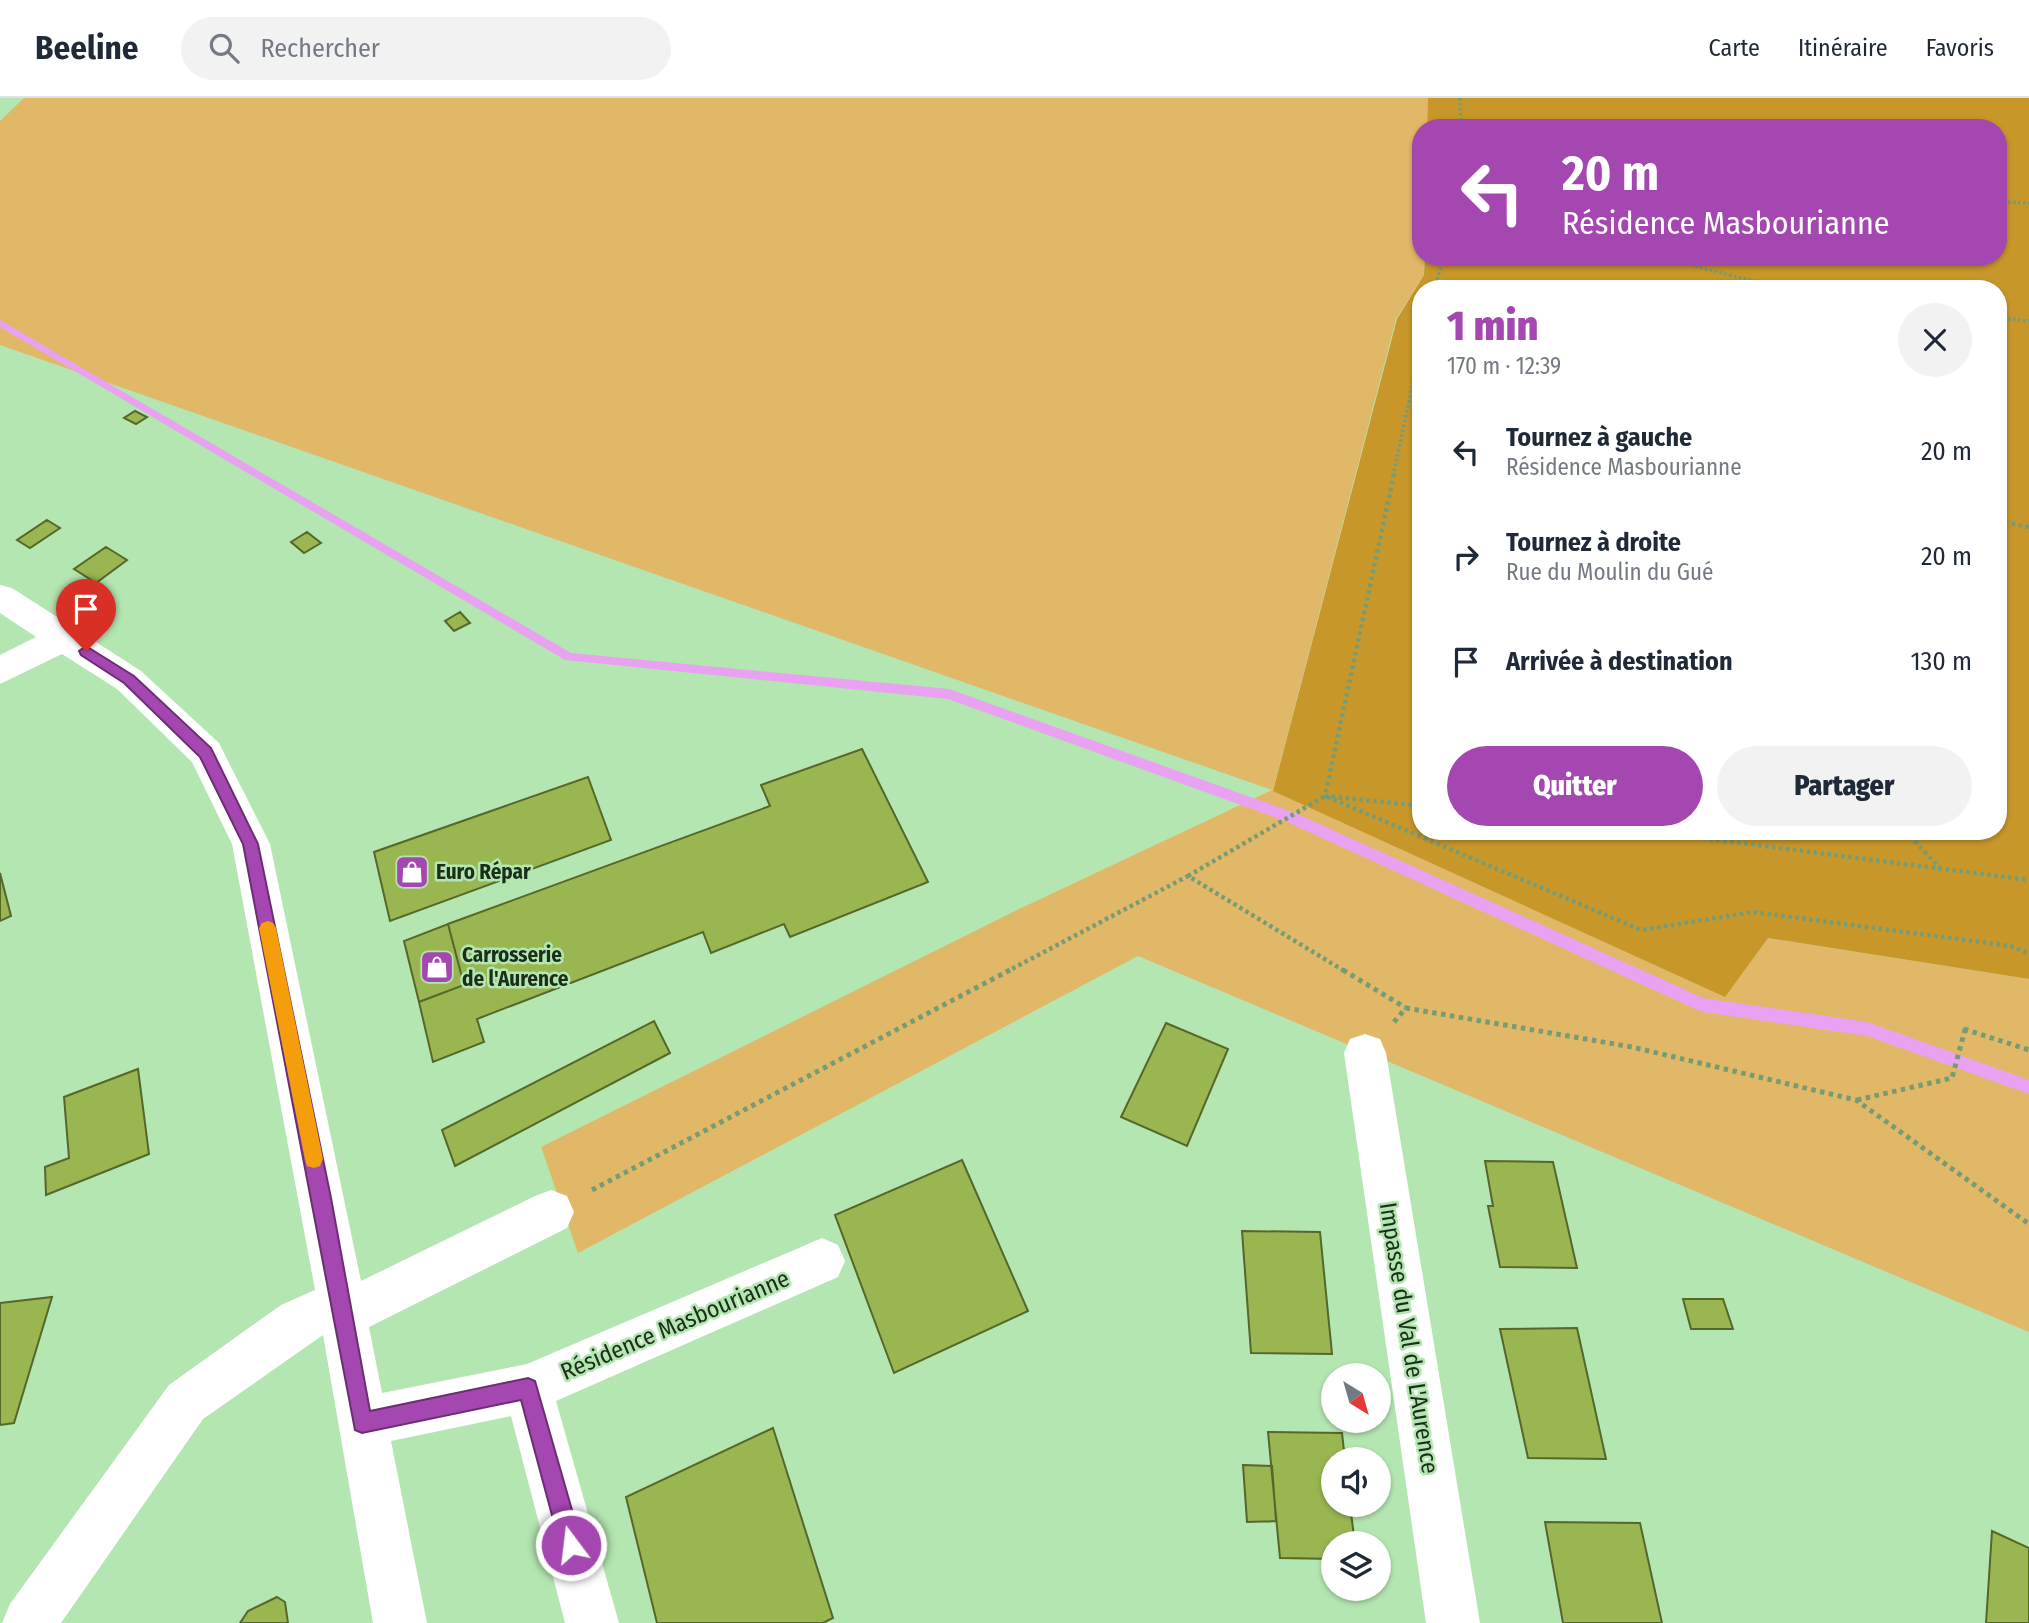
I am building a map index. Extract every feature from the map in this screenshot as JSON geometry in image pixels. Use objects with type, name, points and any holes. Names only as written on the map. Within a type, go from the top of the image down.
[{"type":"street","points":[[0,597],[129,680],[206,753],[251,844],[400,1623]]},
{"type":"street","points":[[0,671],[65,637]]},
{"type":"street","name":"Impasse du Val de L'Aurence","points":[[1365,1053],[1453,1623]]},
{"type":"street","points":[[29,1623],[186,1402],[298,1322],[341,1309],[551,1212]]},
{"type":"street","name":"Résidence Masbourianne","points":[[362,1422],[528,1388],[822,1261]]},
{"type":"street","points":[[528,1388],[592,1623]]},
{"type":"path","points":[[1460,98],[1461,119]]},
{"type":"path","points":[[2007,202],[2029,203]]},
{"type":"path","points":[[1696,266],[1750,280]]},
{"type":"path","points":[[2007,319],[2029,321]]},
{"type":"path","points":[[1325,796],[1412,387]]},
{"type":"path","points":[[2007,523],[2029,527]]},
{"type":"path","points":[[1325,796],[1412,833]]},
{"type":"path","points":[[551,1212],[1188,876],[1325,796],[1412,806]]},
{"type":"path","points":[[1429,840],[1642,930],[1753,912],[2011,946],[2029,954]]},
{"type":"path","points":[[1717,840],[2029,880]]},
{"type":"path","points":[[1914,840],[1942,869]]},
{"type":"path","points":[[1188,876],[1406,1009],[1632,1047],[1856,1100],[2029,1224]]},
{"type":"path","points":[[1365,1053],[1406,1009]]},
{"type":"path","points":[[1856,1100],[1952,1077],[1965,1027],[2029,1050]]},
{"type":"shaded area","points":[[24,98],[1428,98],[1427,119],[1412,119],[1412,266],[1424,266],[1424,275],[1421,280],[1412,280],[1412,294],[1396,319],[1273,790],[1412,832],[1412,840],[1440,840],[1768,938],[2029,979],[2029,1332],[1138,956],[578,1253],[541,1147],[1015,911],[1272,790],[0,345],[0,121]]},
{"type":"shaded area","points":[[1428,98],[2029,98],[2029,979],[1768,938],[1725,997],[1273,791],[1397,319],[1412,295],[1412,840],[2007,840],[2007,280],[1421,280],[1424,266],[2007,266],[2007,119],[1427,119]]},
{"type":"building","points":[[135,411],[147,417],[136,424],[124,418]]},
{"type":"building","points":[[47,520],[60,528],[30,548],[17,540]]},
{"type":"building","points":[[307,532],[321,543],[304,553],[291,542]]},
{"type":"building","points":[[106,547],[127,560],[96,583],[74,569]]},
{"type":"building","points":[[460,612],[470,623],[454,631],[445,621]]},
{"type":"building","points":[[862,749],[928,882],[790,937],[784,924],[711,953],[703,932],[477,1019],[484,1042],[433,1062],[419,1002],[464,985],[448,924],[770,806],[761,785]]},
{"type":"building","points":[[588,777],[611,840],[390,921],[374,852]]},
{"type":"building","points":[[0,873],[11,916],[0,921]]},
{"type":"building","points":[[448,924],[464,985],[419,1002],[404,941]]},
{"type":"building","points":[[654,1021],[670,1053],[455,1166],[442,1130]]},
{"type":"building","points":[[1166,1023],[1228,1049],[1187,1146],[1121,1117]]},
{"type":"building","points":[[138,1069],[149,1154],[46,1195],[45,1167],[69,1158],[64,1097]]},
{"type":"building","points":[[962,1160],[1028,1311],[894,1373],[835,1215]]},
{"type":"building","points":[[1485,1161],[1553,1162],[1577,1268],[1500,1267],[1488,1206],[1493,1206]]},
{"type":"building","points":[[1242,1231],[1320,1232],[1332,1354],[1251,1353]]},
{"type":"building","points":[[52,1297],[14,1423],[0,1425],[0,1303]]},
{"type":"building","points":[[1683,1299],[1723,1299],[1733,1329],[1691,1329]]},
{"type":"building","points":[[1577,1328],[1606,1459],[1528,1458],[1500,1329]]},
{"type":"building","points":[[773,1428],[833,1618],[823,1623],[657,1623],[626,1497]]},
{"type":"building","points":[[1268,1432],[1342,1433],[1344,1447],[1321,1447],[1321,1517],[1352,1517],[1353,1531],[1321,1531],[1321,1559],[1280,1558]]},
{"type":"building","points":[[1243,1465],[1272,1466],[1276,1521],[1247,1522]]},
{"type":"building","points":[[1545,1522],[1640,1523],[1662,1623],[1563,1623]]},
{"type":"building","points":[[1992,1531],[2029,1548],[2029,1623],[1986,1623]]},
{"type":"building","points":[[277,1597],[285,1602],[288,1623],[240,1623],[248,1611]]},
{"type":"waterway","points":[[0,323],[569,657],[949,694],[1290,817],[1702,1005],[1867,1029],[2029,1087]]},
{"type":"slow traffic","points":[[268,928],[314,1159]]},
{"type":"place","name":"Euro Répar","points":[[412,872]]},
{"type":"place","name":"Carrosserie de l'Aurence","points":[[437,967]]},
{"type":"route","points":[[86,651],[129,680],[206,753],[251,844],[322,1198],[362,1422],[528,1388],[571,1545]]}]
